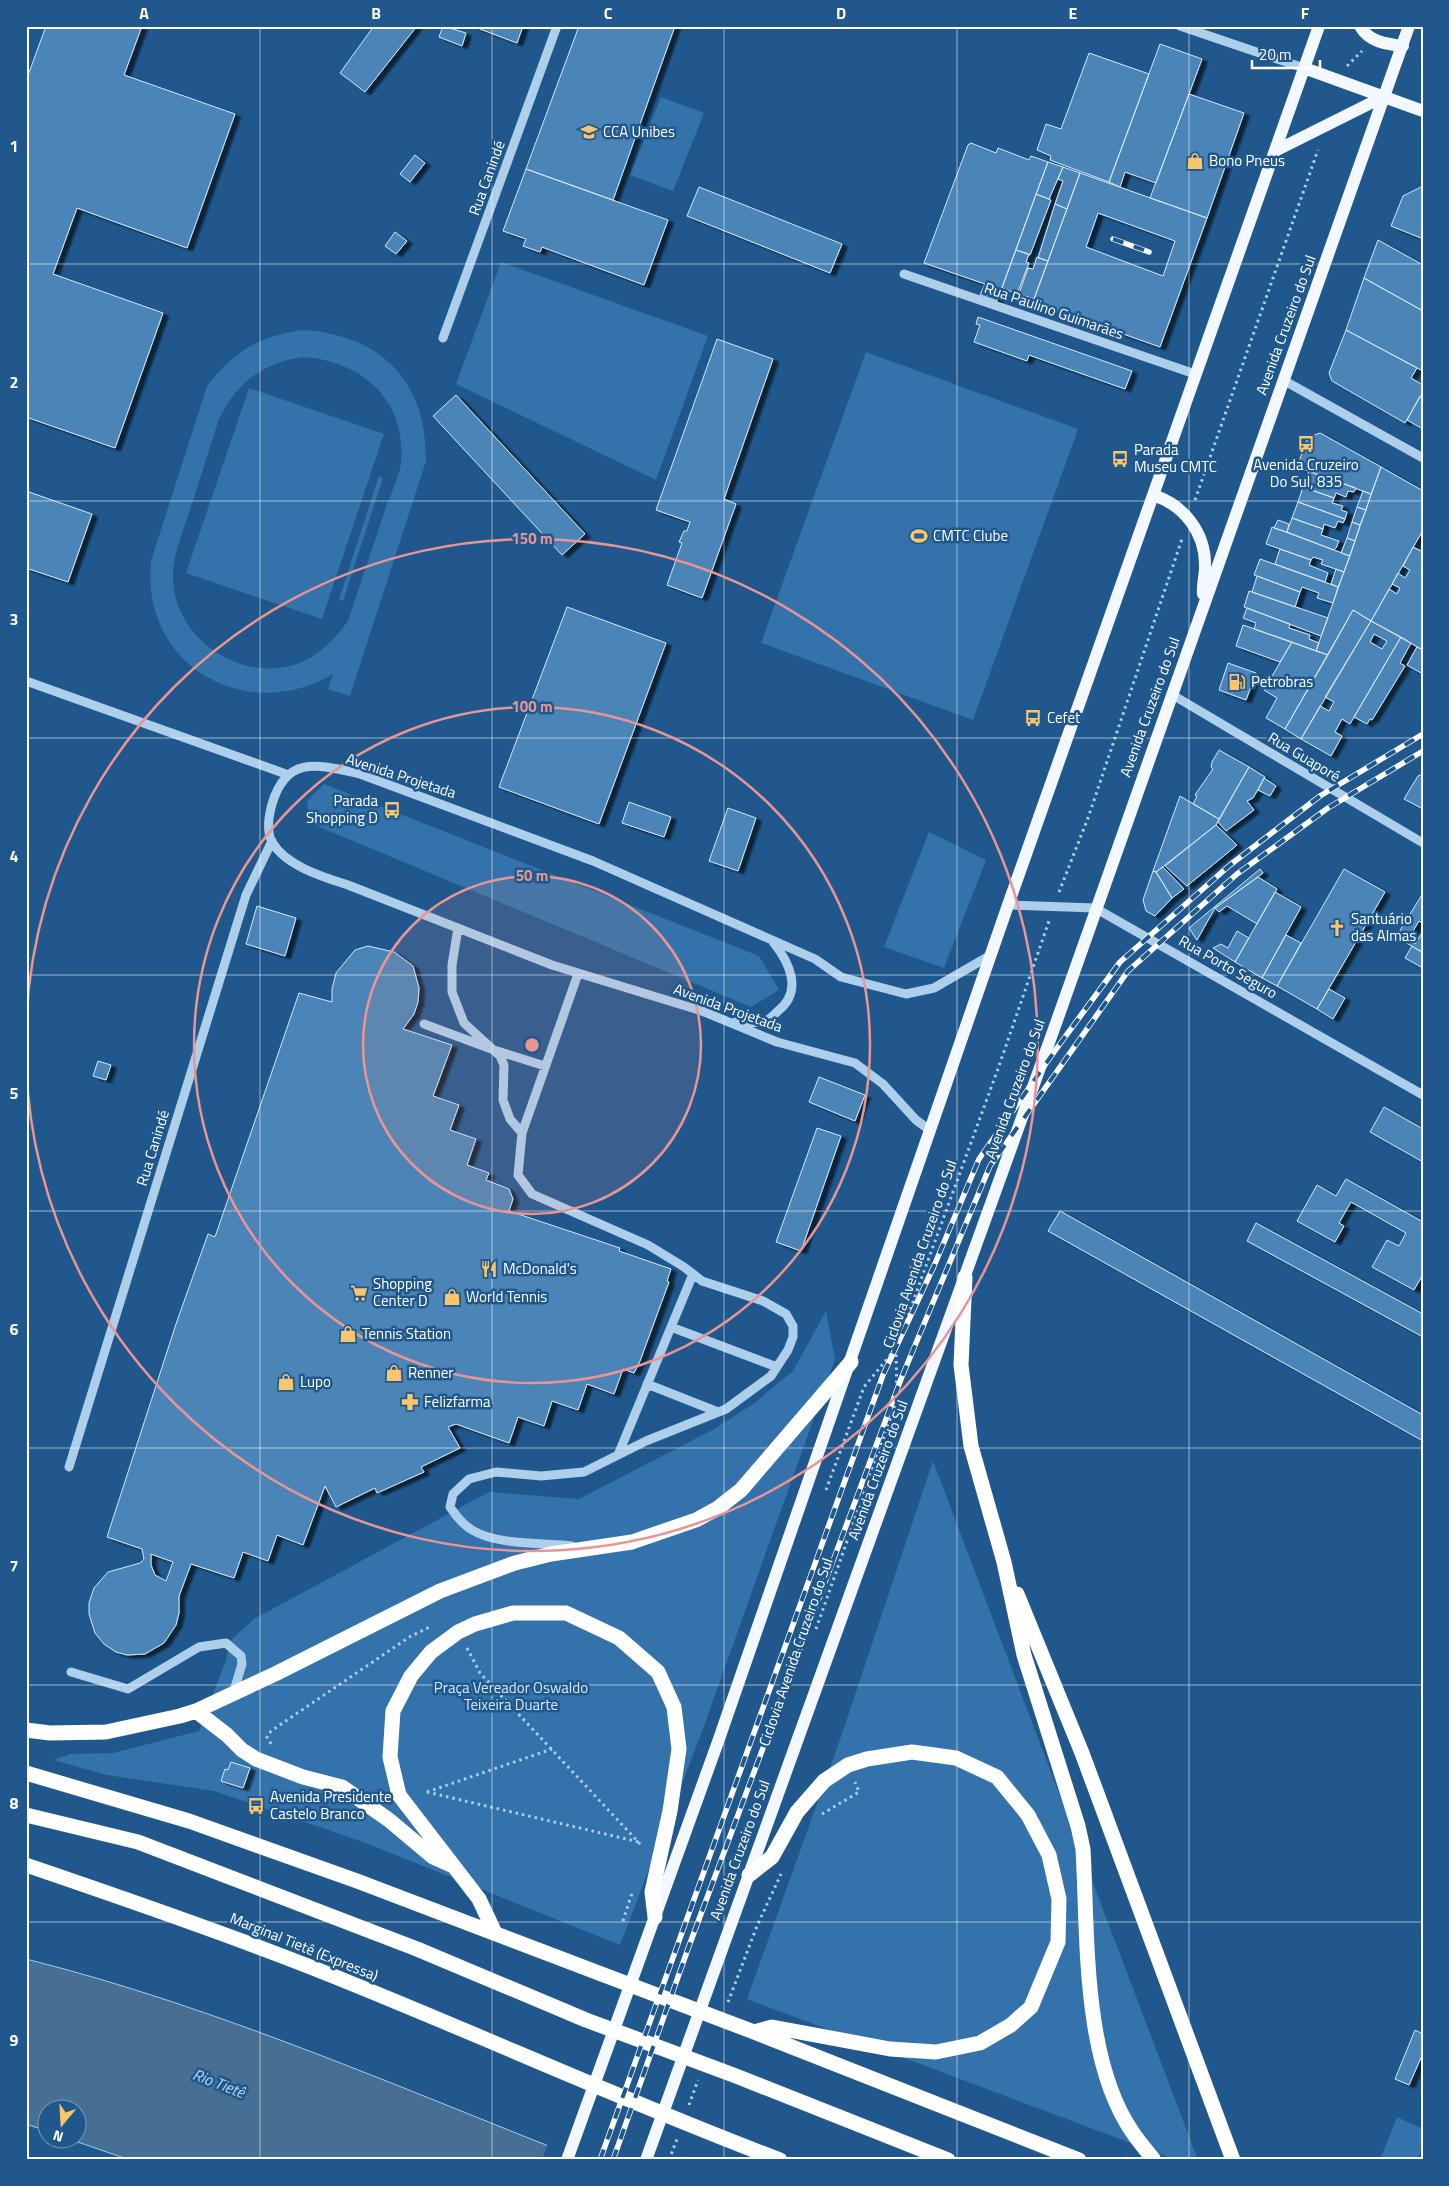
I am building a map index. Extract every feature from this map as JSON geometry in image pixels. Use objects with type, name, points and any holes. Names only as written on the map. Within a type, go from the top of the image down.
[{"type":"highway","points":[[965,1277],[961,1365],[971,1446],[1004,1562],[1024,1654],[1064,1776],[1083,1848],[1090,1993],[1106,2074],[1115,2098],[1132,2132],[1154,2160]]},
{"type":"highway","points":[[26,1730],[50,1733],[106,1732],[147,1725],[196,1711],[440,1591],[515,1563],[551,1554],[632,1542],[696,1520],[718,1508],[740,1490],[851,1362]]},
{"type":"highway","points":[[1004,1562],[1082,1753],[1233,2160]]},
{"type":"highway","points":[[494,1933],[480,1899],[399,1795],[390,1758],[393,1711],[411,1676],[431,1652],[458,1632],[475,1624],[513,1613],[566,1613],[619,1638],[658,1672],[674,1707],[679,1749],[670,1811],[652,1892],[655,1917]]},
{"type":"highway","points":[[196,1711],[227,1735],[242,1750],[256,1759],[303,1777],[342,1787],[389,1820],[433,1858],[454,1866]]},
{"type":"highway","points":[[749,1875],[772,1857],[798,1812],[824,1781],[848,1765],[867,1759],[912,1752],[956,1758],[997,1777],[1028,1816],[1049,1855],[1059,1899],[1058,1942],[1031,2007],[1012,2025],[980,2043],[936,2052],[890,2049],[772,2027],[754,2032]]},
{"type":"highway","points":[[26,1774],[189,1821],[494,1933],[754,2032],[1079,2160]]},
{"type":"highway","points":[[26,1815],[138,1842],[417,1950],[586,2020],[736,2076],[948,2160]]},
{"type":"highway","name":"Marginal Tietê (Expressa)","points":[[26,1865],[160,1910],[315,1969],[565,2074],[780,2160]]},
{"type":"main road","points":[[567,2160],[851,1362],[1008,905],[1319,26]]},
{"type":"main road","points":[[1360,26],[1363,32],[1374,40],[1403,46]]},
{"type":"main road","name":"Avenida Cruzeiro do Sul","points":[[646,2160],[719,1952],[749,1875],[965,1277],[1409,26]]},
{"type":"main road","points":[[1304,68],[1423,111]]},
{"type":"main road","points":[[1275,151],[1385,96]]},
{"type":"main road","points":[[1152,495],[1168,502],[1183,512],[1198,534],[1204,550],[1203,604]]},
{"type":"street","name":"Rua Canindé","points":[[443,338],[557,26]]},
{"type":"street","points":[[1180,26],[1304,68]]},
{"type":"street","name":"Rua Paulino Guimarães","points":[[904,274],[1195,374]]},
{"type":"street","points":[[1283,380],[1423,458]]},
{"type":"street","points":[[26,681],[286,774],[276,790],[270,812],[269,826],[272,841]]},
{"type":"street","name":"Rua Guaporé","points":[[1171,694],[1423,843]]},
{"type":"street","name":"Avenida Projetada","points":[[286,774],[304,767],[326,767],[360,774],[397,787],[594,861],[815,959],[841,977],[906,994],[934,988],[991,954]]},
{"type":"street","name":"Rua Canindé","points":[[69,1467],[246,895],[272,841]]},
{"type":"street","name":"Avenida Projetada","points":[[272,841],[287,858],[317,874],[578,974],[732,1022],[777,1042],[855,1063],[884,1084],[916,1120],[931,1131]]},
{"type":"street","name":"Rua Porto Seguro","points":[[1008,905],[1095,908],[1423,1095]]},
{"type":"street","points":[[458,928],[452,965],[452,992],[464,1023],[500,1056],[504,1065],[503,1100],[510,1119],[522,1133]]},
{"type":"street","points":[[732,1022],[766,1021],[785,1005],[793,989],[790,970],[782,953],[770,939]]},
{"type":"street","points":[[578,974],[522,1133],[518,1175],[532,1194],[648,1245],[716,1287],[763,1301],[786,1314],[793,1326],[793,1337],[788,1350],[771,1376],[726,1409],[646,1441],[584,1472],[541,1476],[496,1472],[469,1479],[453,1494],[450,1507],[461,1522],[473,1531],[498,1539],[593,1548]]},
{"type":"street","points":[[424,1024],[494,1050],[545,1066]]},
{"type":"street","points":[[618,1455],[693,1274]]},
{"type":"street","points":[[671,1327],[777,1367]]},
{"type":"street","points":[[647,1384],[718,1412]]},
{"type":"street","points":[[71,1672],[128,1689],[199,1648],[226,1643],[242,1656],[242,1664],[233,1694]]},
{"type":"path","name":"Ciclovia Avenida Cruzeiro do Sul","points":[[815,1633],[897,1400],[896,1348],[999,1066],[1054,907]]},
{"type":"path","points":[[280,1748],[271,1745],[267,1738],[271,1731],[411,1636],[435,1625]]},
{"type":"path","points":[[458,1632],[480,1673],[552,1749],[639,1842],[427,1792],[552,1749]]},
{"type":"path","points":[[820,1815],[845,1798],[859,1792]]},
{"type":"path","points":[[742,1965],[783,1870]]},
{"type":"green space","points":[[661,97],[704,113],[673,191],[630,175]]},
{"type":"green space","points":[[501,262],[708,336],[656,480],[456,384]]},
{"type":"green space","points":[[303,330],[331,334],[355,341],[376,353],[394,367],[408,386],[418,407],[424,433],[426,461],[350,696],[328,689],[333,674],[307,686],[280,692],[252,692],[226,686],[202,674],[181,657],[165,635],[154,607],[152,596],[150,579],[151,561],[207,386],[227,363],[238,354],[260,341]],"holes":[[[303,357],[324,360],[344,366],[362,376],[376,388],[388,403],[397,420],[401,441],[401,463],[398,475],[348,621],[340,632],[310,658],[288,666],[264,668],[242,664],[220,655],[202,641],[187,623],[177,602],[173,579],[174,562],[178,546],[219,419],[234,395],[253,376],[276,364]]]},
{"type":"green space","name":"CMTC Clube","points":[[866,352],[1078,429],[973,720],[761,643]]},
{"type":"green space","points":[[249,388],[384,434],[322,619],[186,573]]},
{"type":"green space","points":[[379,476],[383,478],[343,601],[339,599]]},
{"type":"green space","points":[[324,784],[759,956],[779,990],[751,1007],[310,823],[307,801]]},
{"type":"green space","points":[[929,832],[986,860],[944,968],[884,947]]},
{"type":"green space","name":"Praça Vereador Oswaldo Teixeira Duarte","points":[[826,1311],[835,1359],[703,1729],[620,1945],[366,1843],[214,1791],[107,1775],[53,1760],[71,1754],[113,1753],[199,1731],[226,1660],[230,1641],[254,1619],[489,1492],[579,1499],[714,1429],[753,1404],[793,1371]]},
{"type":"green space","points":[[933,1461],[1198,2160],[1176,2160],[747,1999],[843,1731]]},
{"type":"green space","points":[[1397,2117],[1423,2129],[1423,2147],[1417,2160],[1380,2160]]},
{"type":"water","name":"Rio Tietê","points":[[26,1959],[98,1978],[308,2050],[584,2160],[130,2160],[88,2146],[88,2098],[38,2098],[38,2128],[26,2124]]},
{"type":"pier","points":[[548,2143],[585,2157],[586,2160],[542,2160]]},
{"type":"building","points":[[46,26],[142,26],[124,75],[235,114],[187,248],[77,208],[53,274],[163,313],[115,448],[26,417],[26,81]]},
{"type":"building","points":[[374,26],[417,26],[365,92],[340,73]]},
{"type":"building","points":[[443,26],[466,33],[462,46],[439,37]]},
{"type":"building","points":[[472,26],[523,26],[517,43]]},
{"type":"building","name":"CCA Unibes","points":[[579,26],[675,26],[613,200],[526,169]]},
{"type":"building","points":[[1160,44],[1202,59],[1156,183],[1125,172],[1120,187],[1109,182]]},
{"type":"building","points":[[1089,53],[1149,74],[1109,182],[1050,160],[1051,156],[1037,150],[1046,124],[1061,129]]},
{"type":"building","name":"Bono Pneus","points":[[1189,94],[1244,113],[1207,218],[1150,198]]},
{"type":"building","points":[[971,143],[996,153],[998,148],[1029,160],[1031,156],[1048,162],[997,301],[980,295],[985,284],[924,263],[968,145]]},
{"type":"building","points":[[415,155],[425,163],[410,182],[400,174]]},
{"type":"building","points":[[1048,162],[1063,167],[1049,199],[1036,194]]},
{"type":"building","points":[[1063,167],[1080,173],[1067,209],[1055,204],[1063,181],[1058,179]]},
{"type":"building","points":[[526,169],[668,220],[644,285],[542,247],[540,252],[523,246],[526,239],[503,231]]},
{"type":"building","points":[[1080,173],[1207,218],[1160,347],[1033,302]],"holes":[[[1098,213],[1175,241],[1163,276],[1086,247]]]},
{"type":"building","points":[[1423,186],[1423,233],[1421,238],[1391,226],[1403,196]]},
{"type":"building","points":[[699,187],[842,244],[830,273],[687,216]]},
{"type":"building","points":[[1036,194],[1051,200],[1030,255],[1016,250]]},
{"type":"building","points":[[1055,204],[1067,209],[1048,261],[1038,258]]},
{"type":"building","points":[[395,232],[407,241],[396,254],[385,246]]},
{"type":"building","points":[[1378,240],[1423,265],[1423,311],[1364,278]]},
{"type":"building","points":[[1016,250],[1029,254],[1026,262],[1029,263],[1017,294],[1002,288]]},
{"type":"building","points":[[1037,257],[1048,261],[1034,299],[1019,294],[1028,268],[1033,269]]},
{"type":"building","points":[[1364,278],[1423,311],[1423,371],[1346,330]]},
{"type":"building","points":[[978,317],[1132,371],[1125,389],[1029,355],[1027,361],[974,342],[980,325],[976,324]]},
{"type":"building","points":[[1346,330],[1417,368],[1411,378],[1423,385],[1423,392],[1405,423],[1332,381],[1329,373]]},
{"type":"building","points":[[717,339],[773,359],[724,499],[736,504],[702,598],[667,585],[682,543],[679,542],[684,531],[687,531],[690,522],[656,510]]},
{"type":"building","points":[[456,395],[585,534],[562,555],[433,416]]},
{"type":"building","points":[[1420,396],[1423,397],[1423,429],[1407,420]]},
{"type":"building","points":[[1320,433],[1381,467],[1371,494],[1297,467],[1308,437]]},
{"type":"building","points":[[1381,467],[1423,491],[1423,530],[1371,621],[1353,610],[1328,655],[1316,651]]},
{"type":"building","points":[[1309,471],[1356,488],[1354,492],[1348,491],[1346,497],[1336,493],[1334,498],[1303,487]]},
{"type":"building","points":[[1303,487],[1334,498],[1332,503],[1343,506],[1341,510],[1347,512],[1345,519],[1298,502]]},
{"type":"building","points":[[26,491],[92,514],[68,582],[26,568]]},
{"type":"building","points":[[1363,491],[1371,494],[1366,510],[1357,507]]},
{"type":"building","points":[[1298,502],[1345,519],[1343,523],[1338,521],[1335,528],[1324,524],[1323,529],[1292,518]]},
{"type":"building","points":[[1357,507],[1366,510],[1360,525],[1352,522]]},
{"type":"building","points":[[1292,518],[1323,529],[1321,535],[1339,541],[1336,548],[1334,550],[1287,532]]},
{"type":"building","points":[[1278,520],[1289,524],[1287,532],[1274,528]]},
{"type":"building","points":[[1352,522],[1360,525],[1355,541],[1347,538]]},
{"type":"building","points":[[1272,527],[1350,556],[1344,572],[1321,564],[1323,560],[1313,557],[1311,560],[1266,544]]},
{"type":"building","points":[[1347,538],[1355,541],[1350,556],[1341,553]]},
{"type":"building","points":[[1413,547],[1421,551],[1423,548],[1423,650],[1371,621],[1389,589],[1397,594],[1400,588],[1392,584],[1398,573],[1405,578],[1410,570],[1403,566]]},
{"type":"building","points":[[1280,549],[1311,560],[1309,565],[1328,573],[1325,582],[1275,564]]},
{"type":"building","points":[[1260,559],[1338,587],[1333,603],[1317,598],[1319,593],[1302,587],[1300,592],[1254,575]]},
{"type":"building","points":[[1336,569],[1344,572],[1338,587],[1331,584]]},
{"type":"building","points":[[1257,576],[1300,592],[1295,607],[1252,592]]},
{"type":"building","points":[[1249,591],[1328,618],[1321,636],[1244,607]]},
{"type":"building","points":[[567,607],[666,643],[599,824],[499,787]]},
{"type":"building","points":[[1247,608],[1290,624],[1289,628],[1310,635],[1309,639],[1319,643],[1316,651],[1254,629],[1256,623],[1243,618]]},
{"type":"building","points":[[1353,610],[1371,621],[1301,739],[1285,729]]},
{"type":"building","points":[[1371,621],[1401,637],[1350,724],[1342,719],[1335,732],[1342,736],[1331,756],[1301,739],[1320,706],[1329,711],[1334,702],[1325,697]],"holes":[[[1374,634],[1387,641],[1382,649],[1370,642]]]},
{"type":"building","points":[[1243,625],[1292,642],[1280,662],[1236,646]]},
{"type":"building","points":[[1401,637],[1411,643],[1400,663],[1405,666],[1372,720],[1370,719],[1367,724],[1354,717]]},
{"type":"building","points":[[1292,642],[1328,655],[1285,729],[1266,718],[1277,698],[1264,690]]},
{"type":"building","points":[[1417,647],[1423,650],[1423,674],[1407,665]]},
{"type":"building","name":"Petrobras","points":[[1228,663],[1256,673],[1246,700],[1219,690]]},
{"type":"building","points":[[1219,750],[1249,767],[1219,819],[1193,804],[1197,796],[1195,795],[1213,769],[1211,767],[1212,762]]},
{"type":"building","points":[[1249,767],[1265,777],[1253,798],[1247,801],[1254,810],[1226,831],[1218,822]]},
{"type":"building","points":[[1423,774],[1423,809],[1404,799],[1418,776]]},
{"type":"building","points":[[1264,778],[1276,786],[1270,796],[1258,790]]},
{"type":"building","points":[[1180,796],[1219,819],[1216,825],[1156,872],[1153,871]]},
{"type":"building","points":[[629,802],[671,817],[664,837],[622,823]]},
{"type":"building","points":[[728,808],[756,818],[738,871],[709,861]]},
{"type":"building","points":[[1216,825],[1237,845],[1187,886],[1165,866]]},
{"type":"building","points":[[1163,867],[1184,889],[1172,898],[1156,872]]},
{"type":"building","points":[[1260,869],[1263,873],[1215,908],[1197,940],[1189,928]]},
{"type":"building","name":"Santuário das Almas","points":[[1344,869],[1385,892],[1317,1009],[1277,986]]},
{"type":"building","points":[[1153,871],[1156,872],[1172,898],[1155,916],[1146,911],[1143,900]]},
{"type":"building","points":[[1258,877],[1277,889],[1257,924],[1227,906],[1219,912],[1215,908]]},
{"type":"building","points":[[1275,892],[1301,907],[1262,978],[1235,962]]},
{"type":"building","points":[[1423,893],[1423,951],[1422,952],[1396,937]]},
{"type":"building","points":[[257,906],[296,918],[285,956],[246,944]]},
{"type":"building","points":[[1419,921],[1423,924],[1423,931],[1415,944],[1411,942],[1414,938],[1410,936]]},
{"type":"building","points":[[1237,931],[1249,938],[1235,962],[1213,948],[1221,944],[1228,948]]},
{"type":"building","points":[[1286,935],[1301,943],[1277,986],[1262,978]]},
{"type":"building","points":[[368,946],[394,952],[413,966],[419,988],[418,1002],[414,1014],[403,1029],[452,1045],[433,1096],[459,1105],[450,1130],[476,1139],[467,1165],[489,1173],[486,1180],[509,1189],[513,1199],[509,1211],[620,1248],[619,1251],[671,1269],[667,1281],[669,1282],[640,1361],[634,1373],[623,1369],[614,1394],[587,1384],[578,1410],[552,1401],[544,1426],[518,1417],[509,1443],[456,1424],[448,1427],[460,1448],[421,1467],[424,1472],[377,1493],[375,1488],[336,1507],[325,1486],[303,1545],[277,1535],[268,1561],[243,1552],[234,1578],[191,1564],[179,1596],[179,1613],[176,1625],[164,1643],[145,1654],[127,1655],[116,1652],[104,1644],[95,1633],[89,1614],[89,1603],[94,1588],[108,1572],[140,1563],[144,1559],[142,1549],[107,1537],[176,1324],[208,1234],[215,1237],[299,993],[332,1002],[332,989],[336,973],[355,950]],"holes":[[[151,1554],[173,1562],[166,1581],[155,1575],[151,1565]]]},
{"type":"building","points":[[1412,946],[1423,953],[1423,968],[1405,958]]},
{"type":"building","points":[[1329,989],[1345,998],[1333,1019],[1317,1009]]},
{"type":"building","points":[[98,1061],[111,1065],[106,1080],[93,1076]]},
{"type":"building","points":[[819,1077],[865,1095],[855,1121],[809,1102]]},
{"type":"building","points":[[1384,1107],[1423,1129],[1423,1162],[1370,1132]]},
{"type":"building","points":[[817,1128],[841,1136],[801,1251],[776,1242]]},
{"type":"building","points":[[1346,1179],[1423,1222],[1423,1274],[1414,1290],[1372,1267],[1387,1240],[1399,1246],[1406,1233],[1351,1202],[1339,1223],[1344,1226],[1335,1242],[1297,1221],[1317,1185],[1336,1196]]},
{"type":"building","points":[[1060,1211],[1423,1415],[1423,1441],[1048,1231]]},
{"type":"building","points":[[1256,1223],[1423,1314],[1423,1337],[1247,1241]]},
{"type":"building","points":[[231,1762],[250,1768],[243,1788],[221,1781],[225,1769],[228,1770]]},
{"type":"building","points":[[1415,2030],[1423,2034],[1423,2053],[1409,2085],[1395,2079]]},
{"type":"railway","points":[[1113,239],[1149,252]]},
{"type":"railway","points":[[600,2160],[883,1375],[934,1266],[979,1159],[1120,962],[1230,865],[1320,796],[1423,734]]},
{"type":"railway","points":[[613,2160],[689,1946],[901,1379],[990,1166],[1128,971],[1237,874],[1328,808],[1423,751]]},
{"type":"place","name":"CCA Unibes","points":[[589,132]]},
{"type":"place","name":"Bono Pneus","points":[[1195,161]]},
{"type":"place","name":"Avenida Cruzeiro Do Sul, 835","points":[[1306,444]]},
{"type":"place","name":"Parada Museu CMTC","points":[[1120,459]]},
{"type":"place","name":"CMTC Clube","points":[[919,536]]},
{"type":"place","name":"Petrobras","points":[[1237,682]]},
{"type":"place","name":"Cefet","points":[[1033,718]]},
{"type":"place","name":"Parada Shopping D","points":[[392,810]]},
{"type":"place","name":"Santuário das Almas","points":[[1337,928]]},
{"type":"place","name":"McDonald's","points":[[489,1269]]},
{"type":"place","name":"Shopping Center D","points":[[359,1293]]},
{"type":"place","name":"World Tennis","points":[[452,1297]]},
{"type":"place","name":"Tennis Station","points":[[348,1334]]},
{"type":"place","name":"Renner","points":[[394,1373]]},
{"type":"place","name":"Lupo","points":[[286,1382]]},
{"type":"place","name":"Felizfarma","points":[[410,1402]]},
{"type":"place","name":"Avenida Presidente Castelo Branco","points":[[256,1806]]}]
